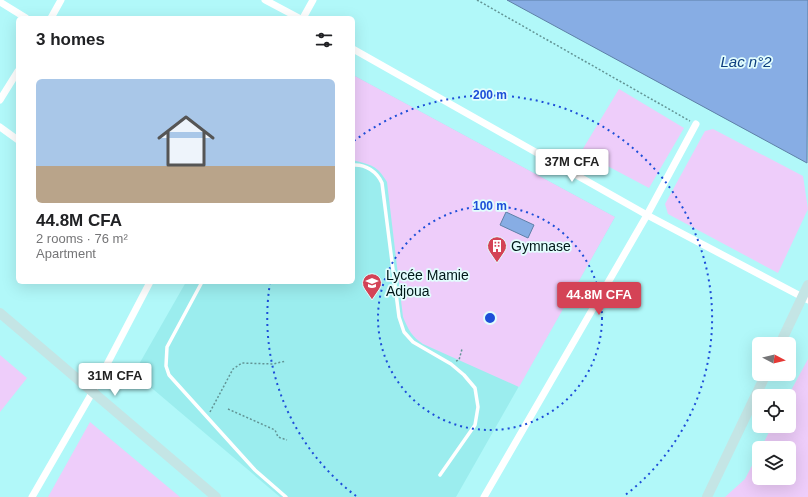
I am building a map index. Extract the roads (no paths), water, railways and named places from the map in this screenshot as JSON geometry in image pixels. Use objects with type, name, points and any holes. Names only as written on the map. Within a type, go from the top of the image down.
[{"type":"street","points":[[52,16],[61,0]]},
{"type":"street","points":[[265,0],[295,16]]},
{"type":"street","points":[[304,16],[313,0]]},
{"type":"street","points":[[0,2],[23,16]]},
{"type":"street","points":[[355,50],[647,215],[805,298]]},
{"type":"street","points":[[0,100],[16,75]]},
{"type":"street","points":[[484,497],[647,215],[696,124]]},
{"type":"street","points":[[0,127],[16,139]]},
{"type":"street","points":[[32,497],[92,393],[149,284]]},
{"type":"street","points":[[784,337],[805,298],[808,285]]},
{"type":"street","points":[[0,313],[92,393],[216,497]]},
{"type":"street","points":[[707,497],[763,381]]},
{"type":"lane","points":[[355,165],[370,169],[378,174],[382,183],[399,317],[404,332],[412,342],[451,364],[464,375],[475,388],[478,407],[475,425],[440,475]]},
{"type":"lane","points":[[201,284],[167,347],[166,366],[169,375],[255,470],[286,497]]},
{"type":"water","name":"Lac n°2","points":[[507,0],[808,0],[807,163]]},
{"type":"water","points":[[506,212],[534,225],[528,238],[500,225]]},
{"type":"place","name":"Gymnase","points":[[497,263]]},
{"type":"place","name":"Lycée Mamie Adjoua","points":[[372,300]]}]
